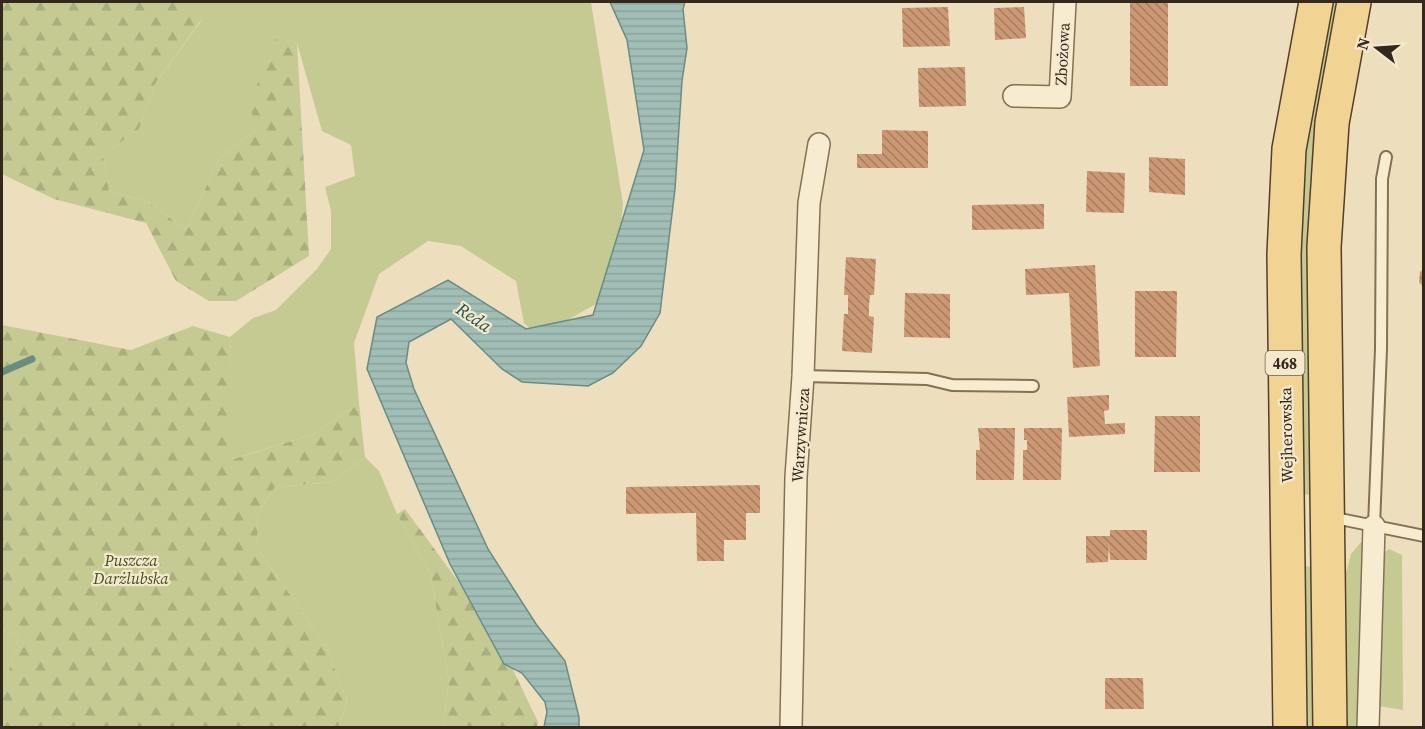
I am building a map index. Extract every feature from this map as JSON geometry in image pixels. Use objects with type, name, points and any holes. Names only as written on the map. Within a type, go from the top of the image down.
[{"type":"main road","name":"Wejherowska","points":[[1290,728],[1284,254],[1289,149],[1316,2]]},
{"type":"main road","name":"468","points":[[1330,728],[1324,247],[1332,123],[1354,2]]},
{"type":"street","name":"Zbożowa","points":[[1014,96],[1060,97],[1065,2]]},
{"type":"street","name":"Warzywnicza","points":[[791,728],[796,477],[803,376],[809,203],[819,144]]},
{"type":"street","points":[[1368,728],[1374,526]]},
{"type":"lane","points":[[1374,526],[1381,349],[1382,179],[1386,158]]},
{"type":"lane","points":[[803,376],[927,380],[952,385],[1033,386]]},
{"type":"lane","points":[[1327,516],[1424,536]]},
{"type":"green space","points":[[2,2],[192,2],[201,20],[155,84],[139,129],[103,155],[109,191],[149,202],[186,230],[219,159],[257,129],[249,105],[276,37],[297,43],[309,256],[236,301],[209,301],[176,281],[146,223],[54,199],[2,174]]},
{"type":"green space","points":[[192,2],[591,2],[623,204],[616,275],[596,304],[539,336],[524,323],[516,281],[461,246],[428,241],[379,274],[354,343],[359,403],[314,434],[232,459],[230,337],[253,318],[276,310],[317,269],[331,249],[331,211],[325,187],[355,176],[351,145],[322,131],[297,43],[276,38],[257,129],[219,159],[186,230],[149,202],[109,191],[103,155],[139,129],[155,84],[201,21]]},
{"type":"green space","points":[[1331,2],[1338,2],[1320,96],[1311,192],[1312,496],[1302,493],[1299,267],[1305,143]]},
{"type":"green space","name":"Puszcza Darżlubska","points":[[2,325],[131,350],[193,326],[230,337],[233,459],[314,434],[359,403],[365,457],[333,482],[275,487],[257,515],[258,549],[327,648],[347,702],[339,727],[2,727],[2,682],[6,681],[19,635],[2,631]]},
{"type":"green space","points":[[365,457],[379,471],[397,514],[430,573],[449,681],[443,727],[339,727],[347,702],[327,648],[258,549],[257,515],[275,487],[333,482]]},
{"type":"green space","points":[[405,509],[494,630],[538,722],[537,727],[443,727],[449,681],[430,573],[397,514]]},
{"type":"green space","points":[[1363,540],[1367,541],[1365,727],[1348,728],[1346,573],[1351,554]]},
{"type":"green space","points":[[1389,549],[1402,555],[1403,710],[1378,706],[1381,555]]},
{"type":"green space","points":[[1304,565],[1312,568],[1314,727],[1304,727]]},
{"type":"green space","points":[[2,631],[19,635],[6,682],[2,682]]},
{"type":"water","name":"Reda","points":[[610,2],[685,2],[683,9],[687,48],[682,81],[675,189],[660,313],[641,346],[613,373],[588,386],[522,382],[502,369],[451,319],[409,342],[406,363],[414,389],[488,549],[536,624],[565,661],[579,717],[579,727],[544,727],[547,712],[545,702],[522,673],[504,664],[450,564],[367,369],[377,317],[448,280],[526,329],[593,315],[644,150],[627,40]]},
{"type":"building","points":[[1130,2],[1168,2],[1168,86],[1130,86]]},
{"type":"building","points":[[948,7],[950,46],[903,47],[902,8]]},
{"type":"building","points":[[1024,7],[1026,38],[995,40],[994,8]]},
{"type":"building","points":[[965,67],[966,106],[919,107],[918,68]]},
{"type":"building","points":[[882,130],[928,131],[928,168],[857,168],[857,154],[882,154]]},
{"type":"building","points":[[1149,157],[1185,159],[1185,195],[1149,192]]},
{"type":"building","points":[[1087,171],[1125,173],[1124,213],[1086,212]]},
{"type":"building","points":[[1044,204],[1044,229],[972,230],[972,205]]},
{"type":"building","points":[[846,257],[876,259],[874,295],[870,295],[869,306],[869,316],[874,317],[872,353],[842,351],[844,314],[848,314],[848,295],[844,295]]},
{"type":"building","points":[[1095,265],[1100,366],[1073,368],[1069,293],[1026,295],[1025,269]]},
{"type":"building","points":[[1424,269],[1424,288],[1419,282],[1420,272]]},
{"type":"building","points":[[1135,291],[1177,291],[1176,357],[1135,357]]},
{"type":"building","points":[[905,293],[950,294],[950,338],[904,337]]},
{"type":"building","points":[[1109,395],[1109,410],[1104,411],[1105,424],[1125,423],[1125,434],[1069,437],[1067,397]]},
{"type":"building","points":[[1155,416],[1200,416],[1200,472],[1154,472]]},
{"type":"building","points":[[978,428],[1015,428],[1014,480],[976,480],[976,450],[980,450]]},
{"type":"building","points":[[1024,428],[1062,428],[1061,480],[1023,480],[1023,450],[1027,450]]},
{"type":"building","points":[[760,485],[760,513],[746,513],[746,540],[724,540],[724,561],[697,561],[696,513],[626,514],[626,487]]},
{"type":"building","points":[[1110,530],[1147,530],[1147,560],[1110,560],[1109,545],[1108,562],[1086,563],[1086,536],[1110,536]]},
{"type":"building","points":[[1105,678],[1143,678],[1144,709],[1105,709]]},
{"type":"waterway","points":[[2,372],[32,359]]}]
